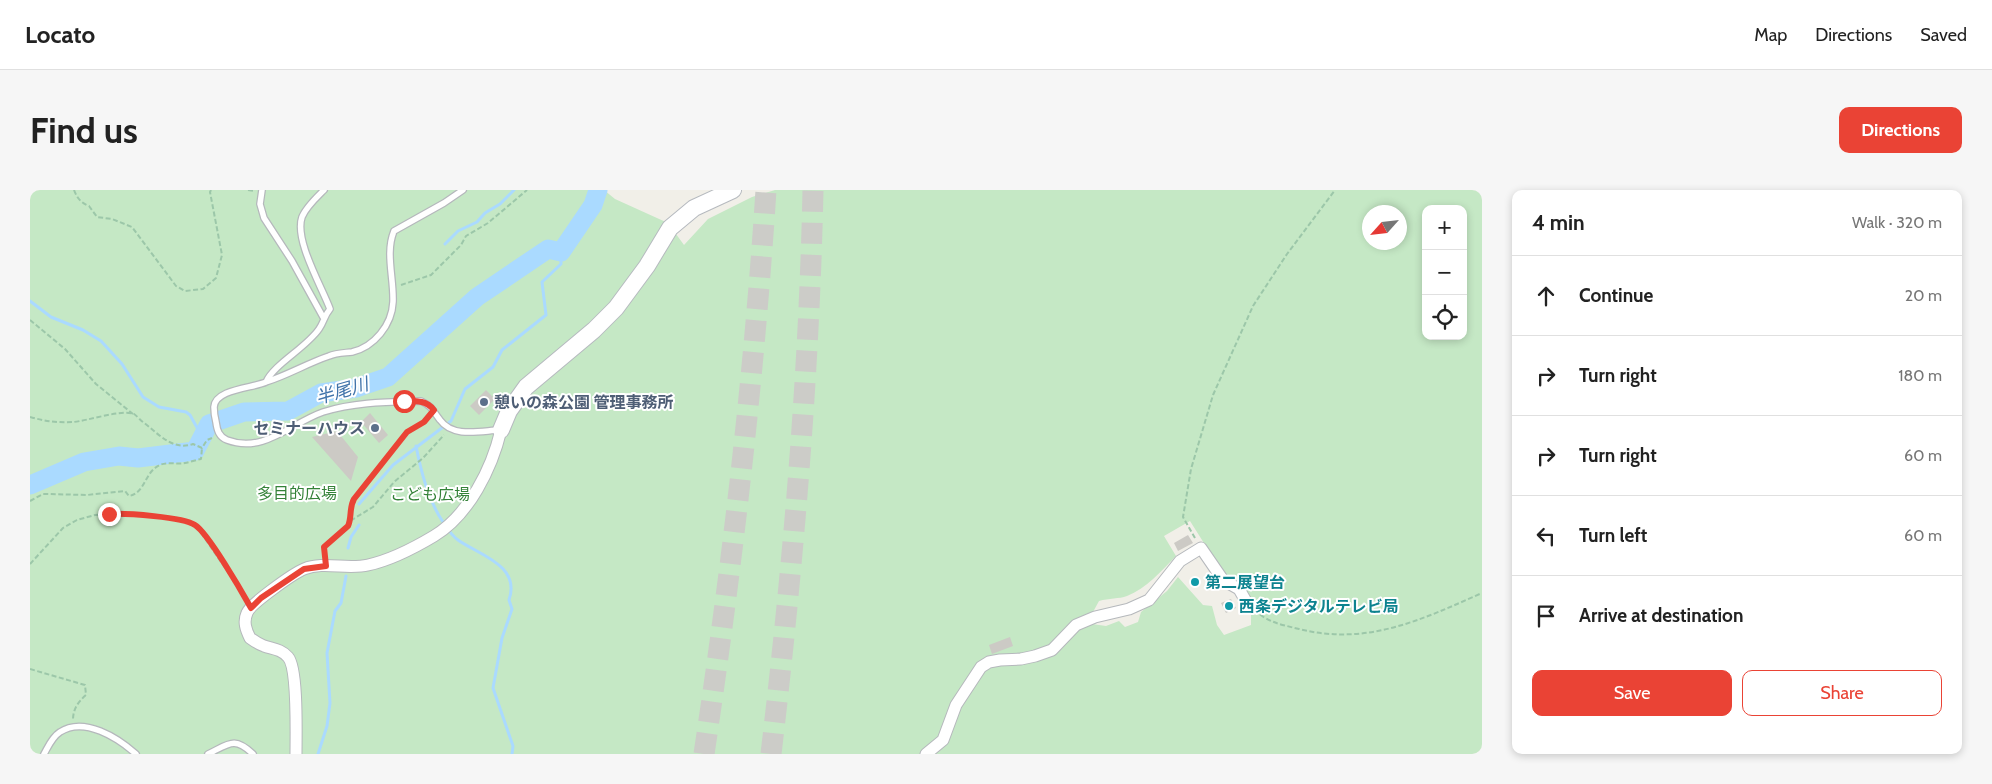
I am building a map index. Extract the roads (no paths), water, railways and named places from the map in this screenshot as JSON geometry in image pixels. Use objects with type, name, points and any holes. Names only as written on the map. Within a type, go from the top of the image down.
[{"type":"street","points":[[296,754],[293,668],[290,658],[280,650],[264,646],[250,638],[245,626],[247,612],[261,598],[304,569],[326,566],[366,566],[399,554],[440,531],[477,491],[495,454],[501,430],[509,410],[526,388],[594,330],[616,308],[670,228],[694,208],[733,190]]},
{"type":"street","points":[[926,754],[943,740],[956,705],[981,667],[989,662],[1021,659],[1052,650],[1076,626],[1095,617],[1129,609],[1149,600],[1180,561],[1200,548],[1222,580],[1239,589],[1247,603]]},
{"type":"lane","points":[[262,190],[260,204],[264,218],[292,260],[323,316]]},
{"type":"lane","points":[[266,382],[269,374],[293,356],[319,329],[323,316],[330,309],[302,241],[302,218],[324,190]]},
{"type":"lane","points":[[463,190],[444,204],[394,231],[389,249],[393,287],[391,315],[374,341],[353,352],[330,355],[256,386],[231,392],[219,397],[214,407],[219,434],[225,440],[234,442],[259,443],[322,412],[359,403],[421,401],[430,405],[440,420],[450,428],[462,432],[501,430]]},
{"type":"lane","points":[[44,754],[54,737],[61,731],[75,727],[87,727],[119,739],[136,754]]},
{"type":"lane","points":[[208,754],[229,743],[236,743],[243,745],[253,754]]},
{"type":"waterway","points":[[445,244],[458,231],[477,222],[485,213],[500,204],[514,190]]},
{"type":"waterway","name":"半尾川","points":[[30,485],[84,462],[119,456],[138,458],[195,451],[209,424],[244,412],[288,411],[321,393],[356,388],[388,377],[477,297],[548,249],[561,252],[593,205],[598,190]]},
{"type":"waterway","points":[[359,504],[393,465],[451,421],[465,389],[493,367],[502,350],[546,315],[542,282],[561,264],[561,252]]},
{"type":"waterway","points":[[30,301],[51,317],[83,330],[101,341],[122,364],[143,397],[159,407],[186,412],[190,415],[200,433],[204,431]]},
{"type":"waterway","points":[[416,446],[429,495],[448,529],[458,540],[496,562],[509,578],[511,588],[509,600],[512,609],[502,638],[493,688],[513,746],[512,754]]},
{"type":"waterway","points":[[348,548],[351,537],[359,525]]},
{"type":"waterway","points":[[318,754],[327,726],[330,703],[327,653],[335,611],[341,603],[346,576]]},
{"type":"tunnel","points":[[704,754],[724,614],[741,473],[755,332],[766,190]]},
{"type":"tunnel","points":[[771,754],[799,473],[808,332],[813,190]]},
{"type":"place","name":"憩いの森公園 管理事務所","points":[[484,402]]},
{"type":"place","name":"セミナーハウス","points":[[375,428]]},
{"type":"place","name":"第二展望台","points":[[1195,582]]},
{"type":"place","name":"西条デジタルテレビ局","points":[[1229,606]]},
{"type":"park label","name":"多目的広場","points":[[297,493]]},
{"type":"park label","name":"こども広場","points":[[430,494]]}]
